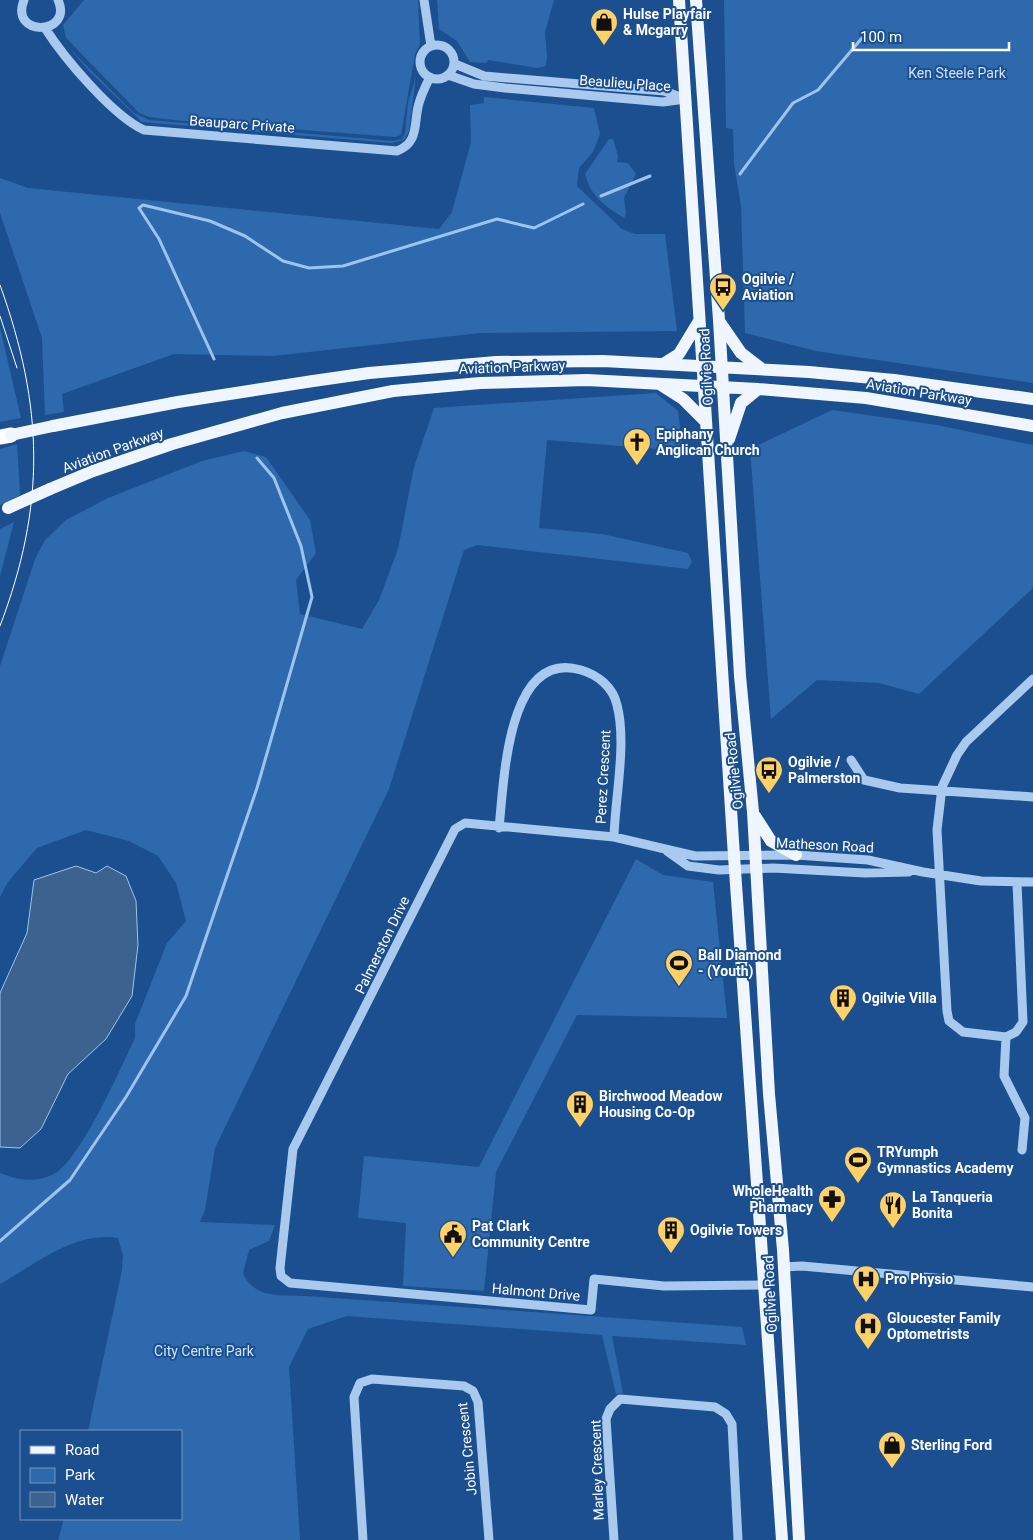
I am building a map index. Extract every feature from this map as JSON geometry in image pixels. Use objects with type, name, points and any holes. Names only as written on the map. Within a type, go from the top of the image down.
[{"type":"main road","points":[[679,4],[696,2]]},
{"type":"main road","name":"Ogilvie Road","points":[[696,2],[719,320],[740,676],[753,812],[769,1094],[784,1267],[799,1540]]},
{"type":"main road","name":"Ogilvie Road","points":[[679,4],[735,871],[782,1540]]},
{"type":"main road","points":[[719,320],[741,353],[762,369]]},
{"type":"main road","points":[[662,364],[678,354],[699,321]]},
{"type":"main road","name":"Aviation Parkway","points":[[6,436],[178,402],[370,373],[496,362],[603,361],[762,369],[894,380],[1033,399]]},
{"type":"main road","name":"Aviation Parkway","points":[[4,510],[50,489],[128,459],[237,424],[370,394],[423,387],[541,380],[656,383],[758,389],[866,398],[1033,426]]},
{"type":"main road","points":[[656,383],[683,399],[706,422]]},
{"type":"main road","points":[[726,450],[735,416],[741,403],[758,389]]},
{"type":"main road","points":[[753,812],[761,829],[771,842],[796,855]]},
{"type":"street","points":[[424,0],[431,46]]},
{"type":"street","points":[[22,2],[22,13],[30,25],[45,28],[57,19],[60,1]]},
{"type":"street","name":"Beauparc Private","points":[[45,28],[60,53],[76,70],[130,124],[144,130],[397,150],[407,147],[414,138],[418,106],[430,78]]},
{"type":"street","points":[[431,46],[445,46],[450,51],[455,64],[448,75],[438,79],[430,78],[421,68],[420,61],[426,50],[431,46]]},
{"type":"street","name":"Beaulieu Place","points":[[455,64],[484,76],[664,91],[685,99]]},
{"type":"street","name":"Beaulieu Place","points":[[448,75],[474,84],[504,88],[663,102],[685,99]]},
{"type":"street","name":"Perez Crescent","points":[[499,828],[507,756],[519,710],[529,688],[540,676],[549,669],[570,666],[598,677],[611,692],[617,704],[619,767],[614,837]]},
{"type":"street","points":[[1017,883],[1023,1022],[1016,1032],[1006,1037],[963,1032],[949,1021],[937,830],[941,792],[949,769],[966,742],[1033,679]]},
{"type":"street","points":[[851,760],[864,780],[900,788],[1033,797]]},
{"type":"street","name":"Palmerston Drive","points":[[282,1276],[280,1268],[293,1149],[455,829],[465,823],[499,828],[614,837],[695,856],[755,856]]},
{"type":"street","name":"Palmerston Drive","points":[[665,850],[688,866],[735,871],[756,870]]},
{"type":"street","name":"Matheson Road","points":[[755,856],[796,855],[868,860],[940,875],[1017,883],[1033,882]]},
{"type":"street","name":"Matheson Road","points":[[756,870],[773,868],[866,873],[923,872]]},
{"type":"street","points":[[1006,1037],[1004,1076],[1025,1118],[1022,1150]]},
{"type":"street","points":[[784,1267],[802,1266],[1033,1287]]},
{"type":"street","name":"Halmont Drive","points":[[282,1276],[290,1283],[319,1287],[591,1310],[594,1279],[664,1286],[764,1285]]},
{"type":"street","name":"Jobin Crescent","points":[[363,1540],[354,1397],[360,1383],[372,1378],[464,1386],[473,1391],[478,1402],[489,1540]]},
{"type":"street","name":"Marley Crescent","points":[[614,1540],[606,1419],[610,1409],[620,1400],[716,1407],[726,1414],[732,1424],[738,1540]]},
{"type":"green space","points":[[84,0],[418,0],[420,44],[415,54],[401,135],[395,137],[174,120],[149,117],[139,113],[66,38],[63,25]]},
{"type":"green space","points":[[437,0],[554,0],[545,32],[546,66],[537,68],[488,60],[487,63],[470,62],[457,41],[439,29]]},
{"type":"green space","name":"Ken Steele Park","points":[[724,0],[1033,0],[1033,383],[816,351],[745,333],[741,206],[734,164],[733,129],[726,128]]},
{"type":"green space","points":[[68,47],[134,113],[149,120],[393,141],[402,139],[405,133],[408,103],[416,76],[409,131],[404,140],[391,143],[142,122],[89,71]]},
{"type":"green space","points":[[484,97],[594,108],[600,134],[593,152],[579,168],[577,186],[622,229],[635,234],[665,234],[677,331],[480,333],[273,356],[174,354],[62,394],[64,412],[45,415],[42,338],[0,213],[0,178],[28,188],[439,229],[452,212],[471,142],[470,105],[484,103]]},
{"type":"green space","points":[[609,139],[613,139],[618,156],[617,162],[628,163],[636,174],[624,198],[626,214],[624,218],[595,195],[585,174]]},
{"type":"green space","points":[[0,328],[21,418],[0,422]]},
{"type":"green space","name":"City Centre Park","points":[[656,393],[678,411],[683,451],[547,440],[539,528],[602,534],[688,553],[692,562],[688,569],[477,545],[464,550],[389,789],[215,1148],[205,1210],[200,1222],[275,1225],[269,1241],[249,1250],[243,1273],[254,1287],[270,1294],[742,1327],[746,1345],[612,1336],[623,1393],[616,1394],[602,1335],[347,1316],[308,1329],[289,1367],[300,1540],[58,1540],[64,1520],[182,1520],[182,1430],[88,1430],[122,1270],[123,1256],[118,1238],[86,1239],[71,1244],[0,1284],[0,1173],[26,1180],[38,1179],[52,1175],[63,1167],[74,1153],[110,1091],[135,1038],[135,1024],[167,943],[186,921],[176,883],[158,856],[129,841],[86,830],[37,848],[8,882],[0,897],[0,666],[35,559],[45,540],[66,520],[108,498],[202,461],[244,451],[266,457],[310,520],[316,553],[296,580],[300,614],[362,629],[379,600],[398,549],[414,467],[434,408]]},
{"type":"green space","points":[[832,410],[937,425],[1033,445],[1033,588],[919,694],[879,683],[817,680],[771,719],[750,449]]},
{"type":"green space","points":[[17,444],[20,495],[0,505],[0,449]]},
{"type":"green space","points":[[14,522],[0,576],[0,529]]},
{"type":"green space","points":[[636,859],[663,875],[713,882],[727,1018],[577,1015],[496,1172],[484,1291],[403,1286],[406,1223],[358,1218],[364,1156],[479,1167]]},
{"type":"water","points":[[76,866],[96,873],[107,866],[126,876],[136,901],[138,945],[132,996],[106,1039],[68,1074],[41,1129],[20,1148],[0,1147],[0,993],[27,933],[34,880]]},
{"type":"waterway","points":[[740,174],[793,103],[818,90],[862,38]]},
{"type":"waterway","points":[[601,196],[650,176]]},
{"type":"waterway","points":[[214,359],[159,239],[139,208],[143,205],[210,221],[245,236],[283,261],[309,268],[343,266],[497,219],[534,228],[583,204]]},
{"type":"waterway","points":[[0,1241],[70,1180],[126,1097],[186,996],[257,788],[312,597],[301,546],[274,478],[257,458]]},
{"type":"tram line","points":[[0,285],[15,330],[25,373],[34,456],[32,497],[26,539],[15,582],[0,626]]},
{"type":"tram line","points":[[0,316],[17,368]]},
{"type":"place","name":"Hulse Playfair & Mcgarry","points":[[604,46]]},
{"type":"place","name":"Ogilvie / Aviation","points":[[723,311]]},
{"type":"place","name":"Epiphany Anglican Church","points":[[637,466]]},
{"type":"place","name":"Ogilvie / Palmerston","points":[[769,794]]},
{"type":"place","name":"Ball Diamond - (Youth)","points":[[679,987]]},
{"type":"place","name":"Ogilvie Villa","points":[[843,1022]]},
{"type":"place","name":"Birchwood Meadow Housing Co-Op","points":[[580,1128]]},
{"type":"place","name":"TRYumph Gymnastics Academy","points":[[858,1184]]},
{"type":"place","name":"WholeHealth Pharmacy","points":[[832,1223]]},
{"type":"place","name":"La Tanqueria Bonita","points":[[893,1229]]},
{"type":"place","name":"Ogilvie Towers","points":[[671,1254]]},
{"type":"place","name":"Pat Clark Community Centre","points":[[453,1258]]},
{"type":"place","name":"Pro Physio","points":[[866,1303]]},
{"type":"place","name":"Gloucester Family Optometrists","points":[[868,1350]]},
{"type":"place","name":"Sterling Ford","points":[[892,1469]]}]
